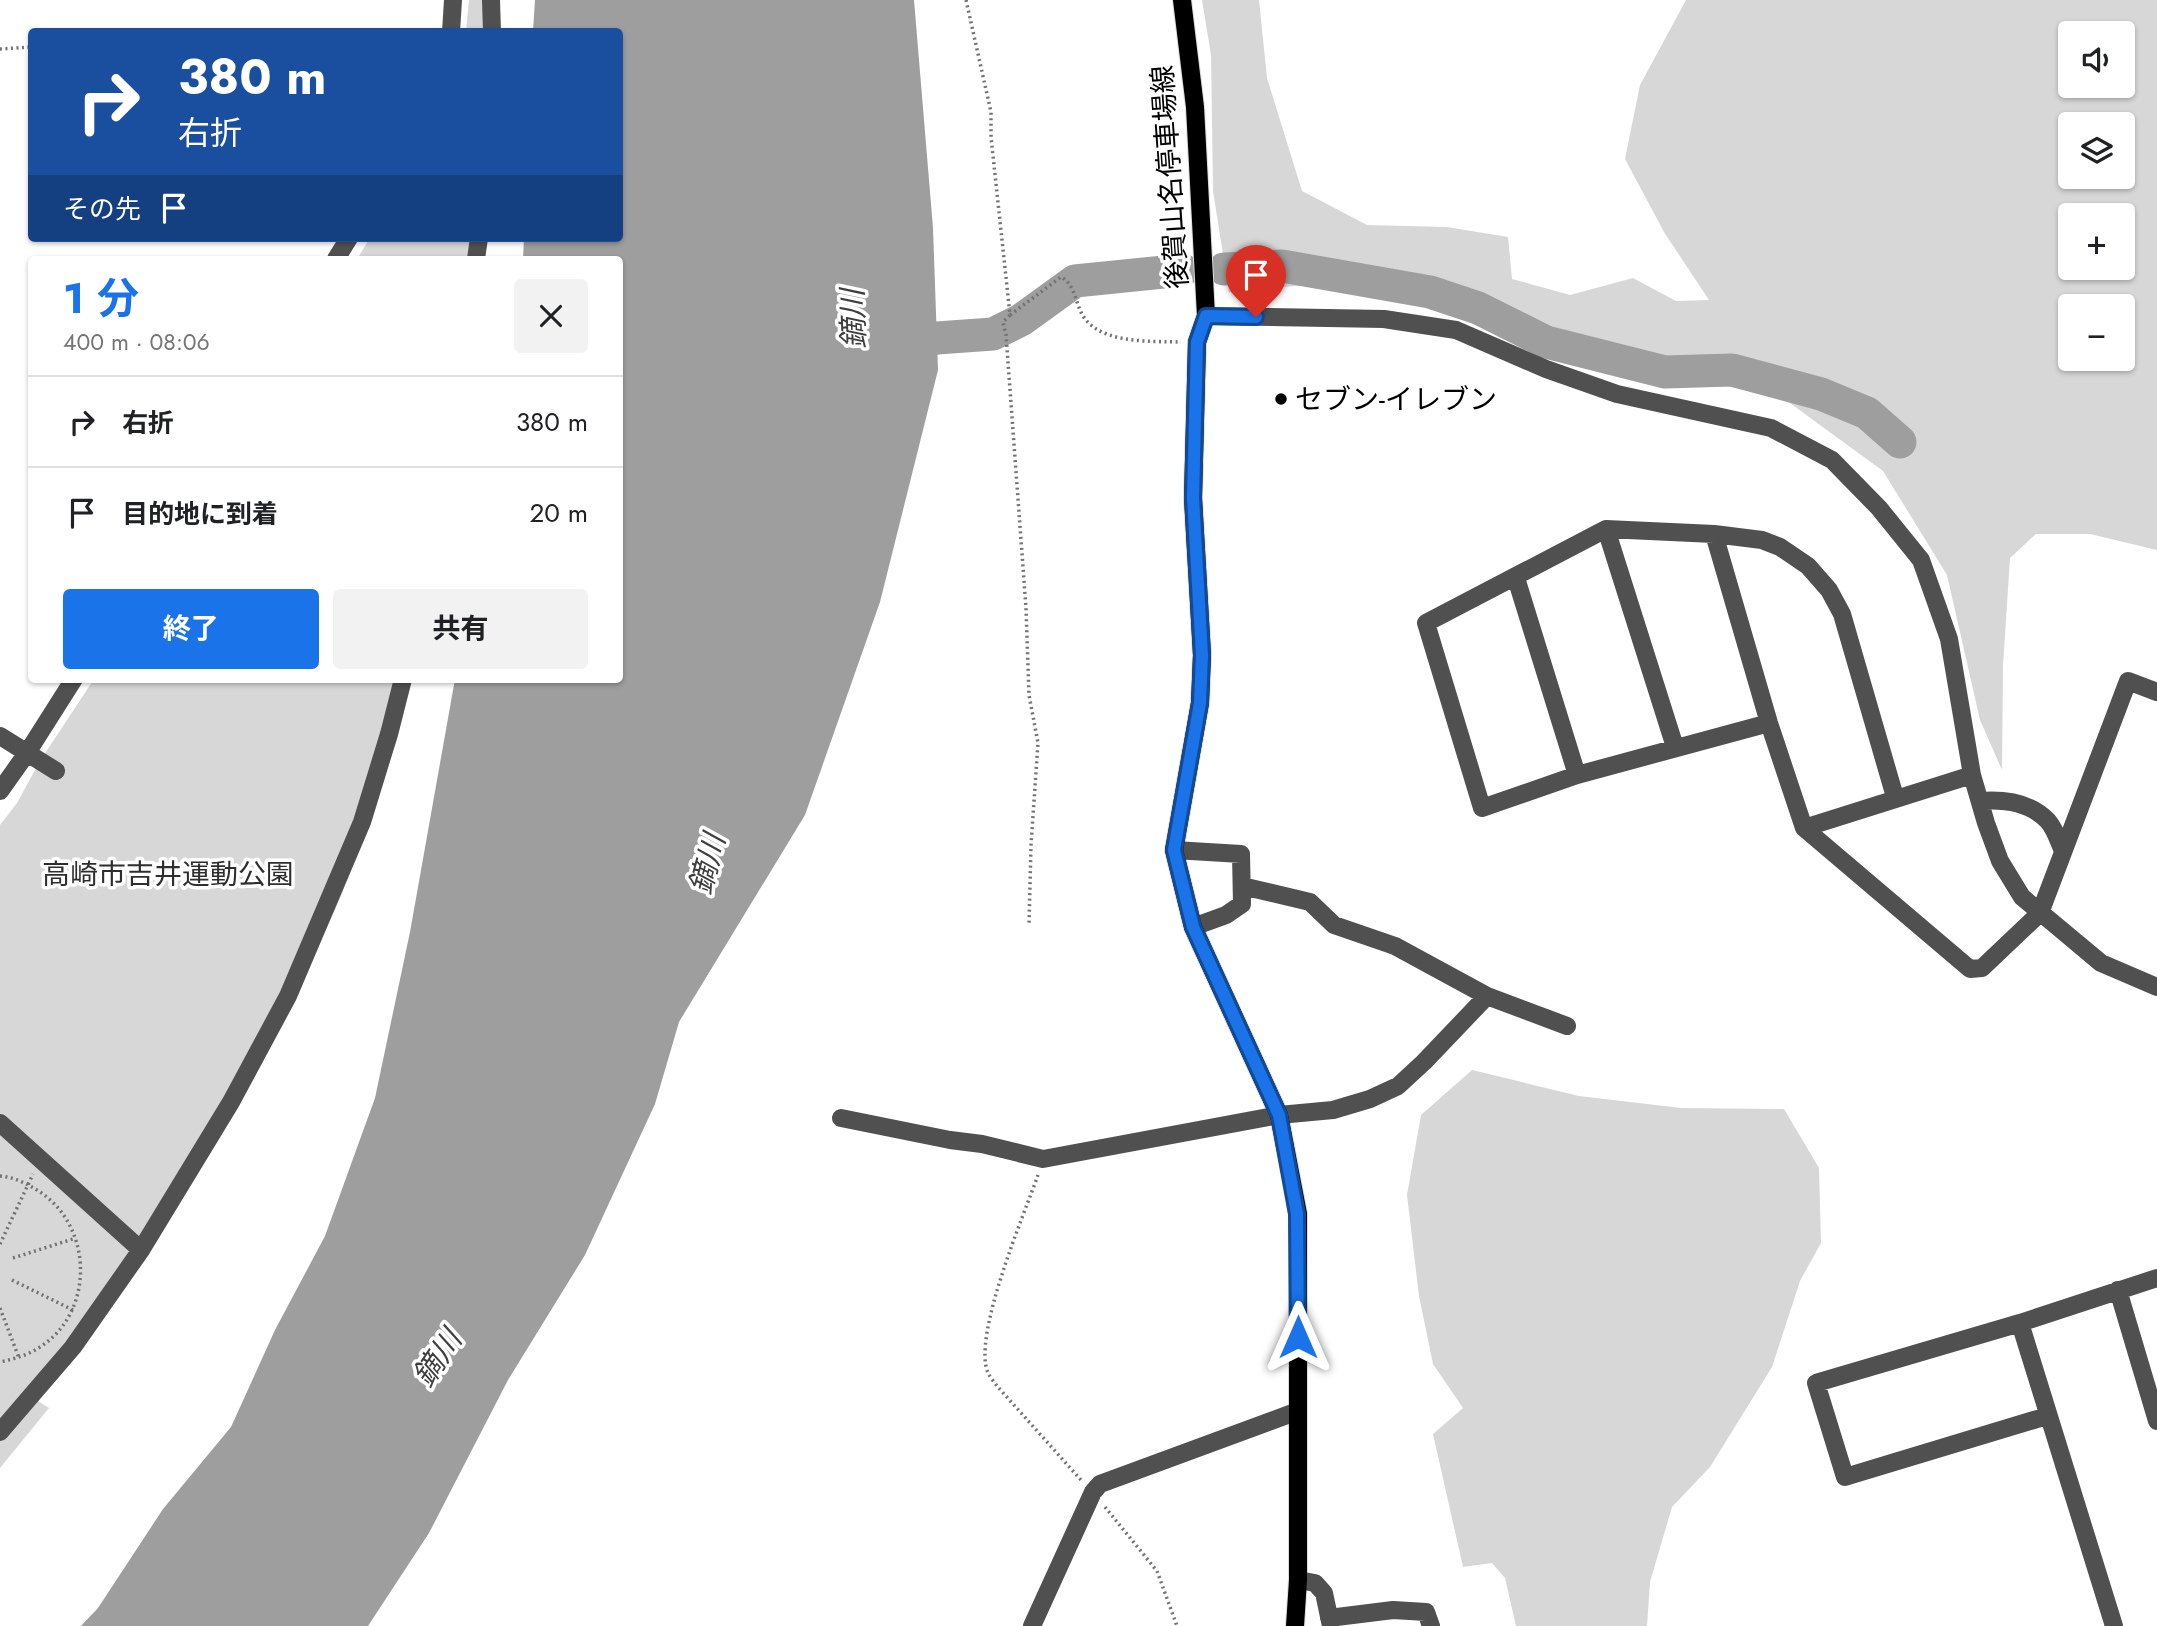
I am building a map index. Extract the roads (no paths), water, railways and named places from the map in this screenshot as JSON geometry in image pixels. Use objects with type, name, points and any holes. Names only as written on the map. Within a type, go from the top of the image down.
[{"type":"main road","name":"後賀山名停車場線","points":[[1182,0],[1195,107],[1206,316],[1197,342],[1193,498],[1202,655],[1200,703],[1174,850],[1193,927],[1279,1115],[1297,1214],[1298,1580],[1295,1626]]},
{"type":"street","points":[[451,28],[453,0]]},
{"type":"street","points":[[491,0],[492,28]]},
{"type":"street","points":[[1206,316],[1384,319],[1456,330],[1546,369],[1617,394],[1771,428],[1832,460],[1879,508],[1921,560],[1949,639],[1972,775],[1986,823],[2000,861],[2022,897],[2101,963],[2157,987]]},
{"type":"street","points":[[1769,723],[1577,775],[1482,808],[1426,623],[1606,529],[1714,534],[1762,540],[1780,547],[1808,566],[1829,590],[1842,614],[1895,797]]},
{"type":"street","points":[[1606,529],[1675,747]]},
{"type":"street","points":[[1714,534],[1769,723],[1804,828],[1969,968],[1982,968],[2040,913],[2128,681],[2157,692]]},
{"type":"street","points":[[1516,578],[1577,775]]},
{"type":"street","points":[[0,791],[71,683]]},
{"type":"street","points":[[0,1432],[95,1318],[141,1250],[232,1101],[288,996],[362,822],[402,683]]},
{"type":"street","points":[[0,736],[56,771]]},
{"type":"street","points":[[1804,828],[1895,797],[1972,775]]},
{"type":"street","points":[[1980,801],[2004,799],[2033,809],[2049,823],[2063,851]]},
{"type":"street","points":[[1174,850],[1241,854],[1242,904],[1226,915],[1193,927]]},
{"type":"street","points":[[1242,886],[1310,902],[1334,925],[1395,946],[1487,996],[1567,1026]]},
{"type":"street","points":[[841,1118],[982,1144],[1043,1159],[1279,1115],[1333,1110],[1370,1099],[1398,1086],[1487,996]]},
{"type":"street","points":[[0,1122],[141,1250]]},
{"type":"street","points":[[2047,1416],[1845,1477],[1816,1383],[2020,1323],[2157,1278]]},
{"type":"street","points":[[2118,1290],[2157,1421]]},
{"type":"street","points":[[2020,1323],[2114,1626]]},
{"type":"street","points":[[1032,1626],[1093,1492],[1100,1485],[1298,1411]]},
{"type":"street","points":[[1298,1580],[1315,1583],[1324,1593],[1330,1622],[1392,1611],[1426,1612],[1431,1626]]},
{"type":"water","name":"鏑川","points":[[535,0],[914,0],[933,228],[938,370],[880,602],[805,815],[679,1022],[655,1104],[585,1255],[508,1380],[429,1533],[368,1626],[81,1626],[98,1608],[163,1509],[231,1427],[275,1330],[325,1236],[375,1098],[410,932],[454,683],[623,683],[623,256],[523,256],[524,242],[623,242],[623,28],[533,28]]},
{"type":"waterway","points":[[1224,269],[1282,266],[1430,292],[1478,308],[1546,342],[1665,372],[1732,370],[1821,394],[1867,413],[1900,442]]},
{"type":"waterway","points":[[892,347],[937,338],[993,334],[1021,320],[1075,281],[1183,270]]},
{"type":"place","name":"セブン-イレブン","points":[[1281,399]]},
{"type":"park label","name":"高崎市吉井運動公園","points":[[168,874]]}]
